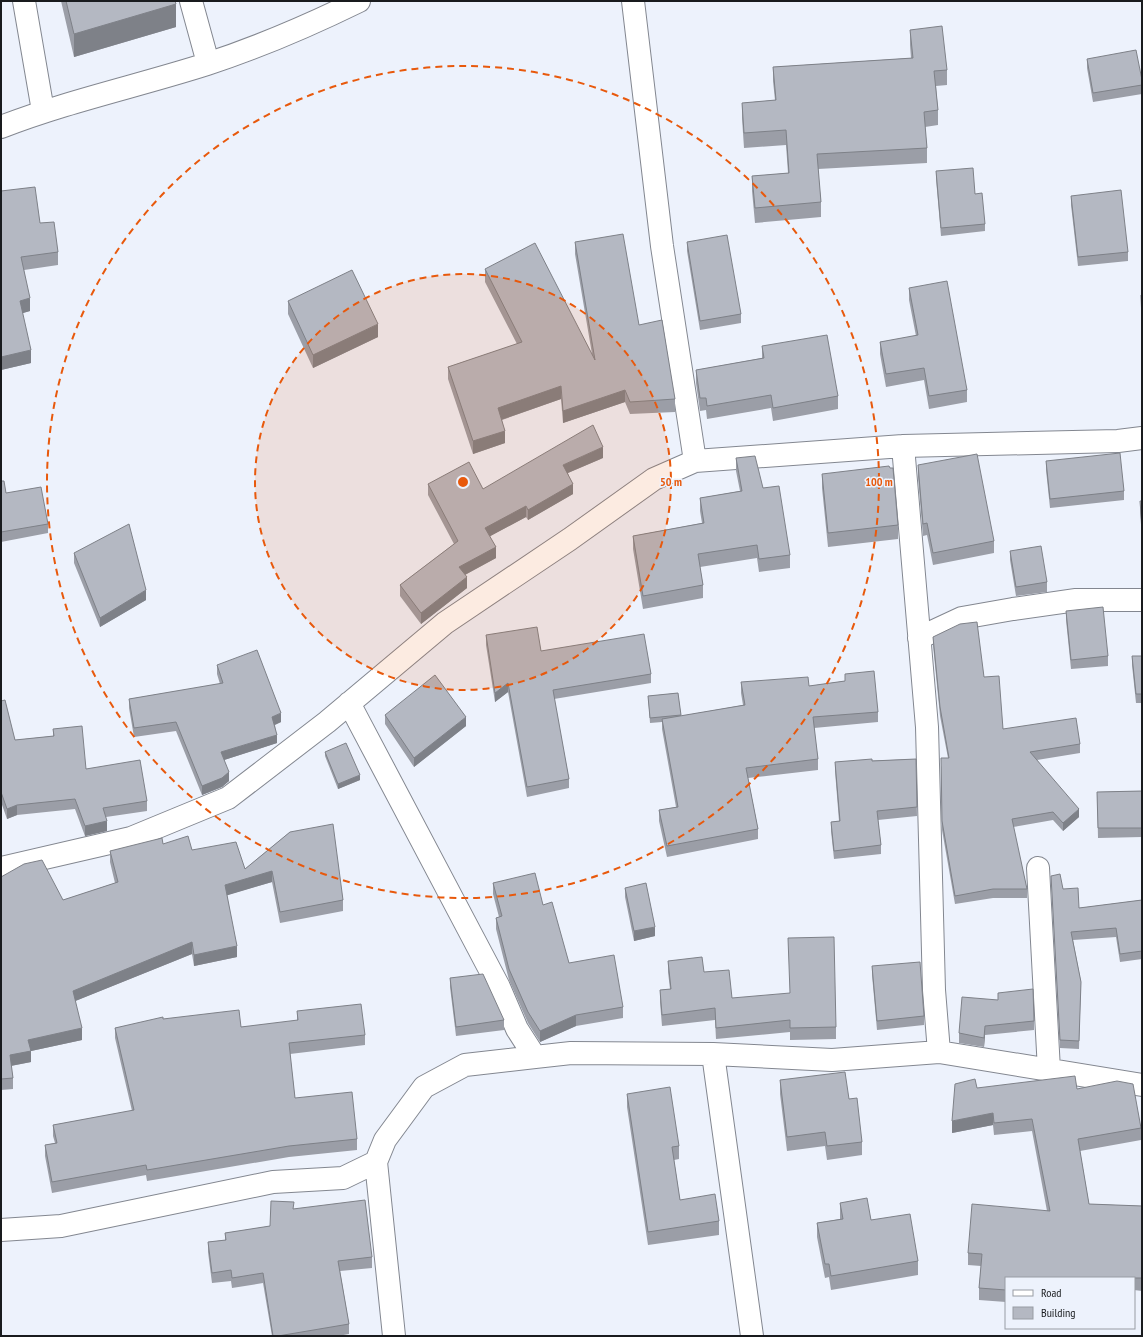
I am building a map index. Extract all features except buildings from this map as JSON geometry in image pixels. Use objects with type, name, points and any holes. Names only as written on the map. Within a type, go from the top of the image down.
[{"type":"street","points":[[24,1],[43,111]]},
{"type":"street","points":[[191,1],[208,64]]},
{"type":"street","points":[[1,128],[43,111],[208,64],[312,24],[359,1]]},
{"type":"street","points":[[633,1],[662,246],[695,461]]},
{"type":"street","points":[[1,868],[131,838],[228,798],[327,722],[445,623],[570,539],[654,479],[695,461],[903,446],[1118,441],[1142,438]]},
{"type":"street","points":[[903,446],[918,638],[927,727],[934,990],[939,1052]]},
{"type":"street","points":[[918,638],[962,618],[1005,610],[1076,600],[1142,600]]},
{"type":"street","points":[[349,703],[495,981],[511,1017],[535,1057]]},
{"type":"street","points":[[1038,868],[1049,1070]]},
{"type":"street","points":[[394,1336],[376,1162],[385,1140],[424,1087],[465,1065],[571,1053],[713,1054],[832,1060],[939,1052],[1142,1085]]},
{"type":"street","points":[[713,1054],[752,1336]]},
{"type":"street","points":[[1,1230],[61,1226],[273,1182],[343,1178],[376,1162]]}]
